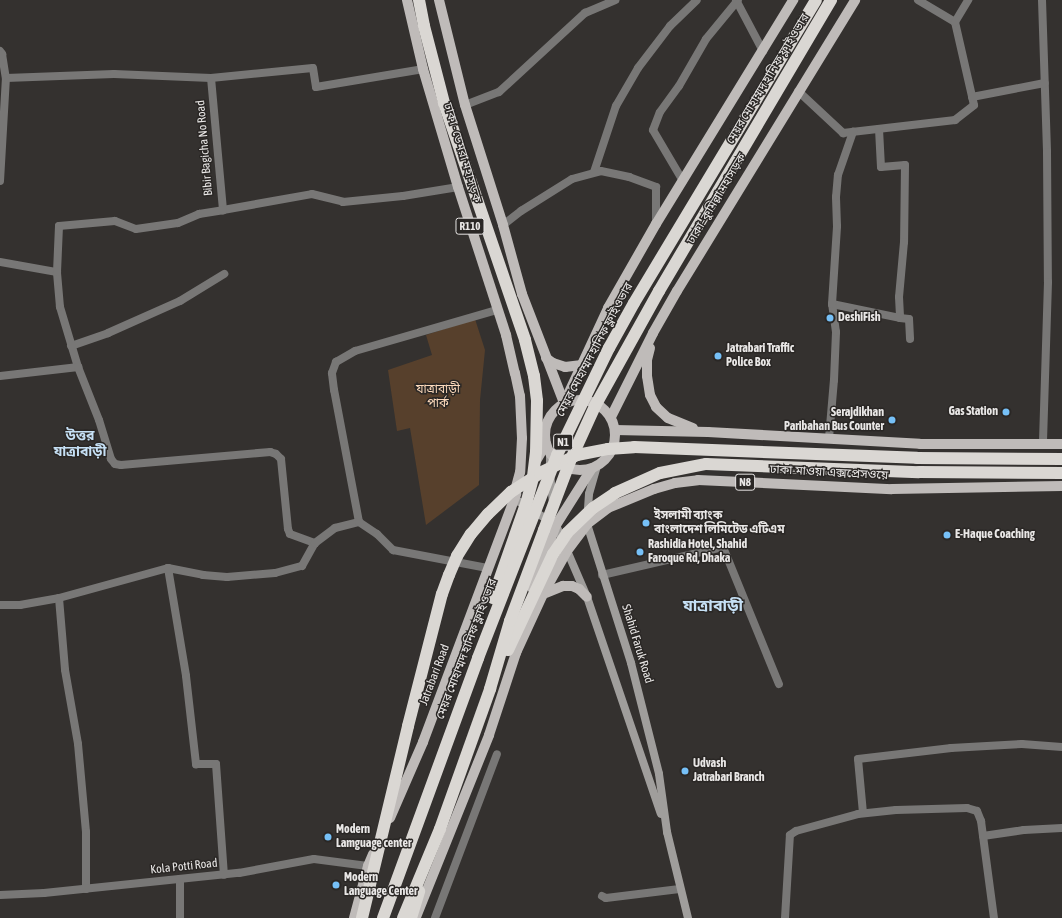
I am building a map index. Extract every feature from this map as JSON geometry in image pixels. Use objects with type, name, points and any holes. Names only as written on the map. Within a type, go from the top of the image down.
[{"type":"highway","points":[[419,0],[424,26],[444,103],[525,340],[534,376],[537,401],[537,439],[527,502],[492,602],[478,658]]},
{"type":"highway","name":"মেয়র মোহাম্মদ হানিফ ফ্লাইওভার","points":[[384,918],[478,658],[557,455],[609,348],[670,241],[816,0]]},
{"type":"highway","name":"মেয়র মোহাম্মদ হানিফ ফ্লাইওভার","points":[[403,918],[440,829],[490,689],[510,621],[571,459],[596,406],[659,291],[831,0]]},
{"type":"highway","points":[[362,918],[408,726],[442,594],[449,575],[457,556],[471,534],[488,514],[512,492],[540,473],[577,455],[608,449],[634,447],[917,458],[1062,459]]},
{"type":"highway","points":[[490,689],[553,554],[567,533],[593,508],[615,493],[660,473],[706,464],[912,472],[1062,474]]},
{"type":"highway","points":[[411,918],[440,829]]},
{"type":"main road","name":"ঢাকা - ডেমরা মহাসড়ক","points":[[407,0],[423,69],[509,350],[520,396],[522,453],[520,472],[513,498]]},
{"type":"main road","name":"ঢাকা - ডেমরা মহাসড়ক","points":[[439,0],[465,105],[503,225],[522,294],[564,403]]},
{"type":"main road","points":[[564,403],[608,308],[656,224],[793,0]]},
{"type":"main road","name":"ঢাকা–কুমিল্লা মহাসড়ক","points":[[611,417],[654,333],[689,271],[855,0]]},
{"type":"main road","points":[[654,333],[647,360],[647,376],[650,395],[656,407],[668,418],[708,432]]},
{"type":"main road","points":[[546,358],[553,363],[566,367],[582,365]]},
{"type":"main road","points":[[416,918],[489,735],[516,655],[531,592],[556,525],[594,467],[608,457],[612,451],[615,430],[611,417],[601,407],[589,401],[580,400],[564,403],[554,410],[547,422],[545,433],[548,449],[564,466],[582,470],[594,467]]},
{"type":"main road","points":[[615,430],[708,432],[920,444],[1062,444]]},
{"type":"main road","name":"Jatrabari Road","points":[[354,918],[368,866],[423,742],[474,609],[487,568],[513,498],[548,449]]},
{"type":"main road","name":"Shahid Faruk Road","points":[[548,449],[556,525],[587,597],[667,832]]},
{"type":"main road","name":"Shahid Faruk Road","points":[[594,467],[589,494],[587,524],[602,575],[632,663],[659,774],[667,832],[688,918]]},
{"type":"main road","name":"ঢাকা-মাওয়া এক্সপ্রেসওয়ে","points":[[516,655],[543,594],[567,551],[587,524],[608,508],[631,498],[675,483],[698,480],[892,489],[1062,486]]},
{"type":"main road","points":[[513,498],[556,525]]},
{"type":"main road","points":[[543,594],[563,586],[572,586],[579,589],[587,597]]},
{"type":"street","points":[[465,105],[499,92],[585,13],[615,0]]},
{"type":"street","points":[[594,172],[616,106],[638,68],[670,26],[697,0]]},
{"type":"street","points":[[683,181],[653,130],[660,112],[679,86],[706,40],[737,0],[763,51]]},
{"type":"street","points":[[918,0],[955,22]]},
{"type":"street","points":[[798,91],[843,133],[954,120],[974,105],[955,22],[968,0]]},
{"type":"street","points":[[1042,0],[1045,83],[1048,282],[1043,445]]},
{"type":"street","points":[[0,51],[2,54],[6,78],[0,181]]},
{"type":"street","points":[[6,78],[114,74],[211,78],[313,68],[316,87],[423,69]]},
{"type":"street","name":"Bibir Bagicha No Road","points":[[211,78],[222,210],[312,194],[342,202],[403,196],[458,187]]},
{"type":"street","points":[[972,97],[1045,83]]},
{"type":"street","points":[[880,129],[881,167],[905,165],[904,242],[899,297],[900,318]]},
{"type":"street","points":[[829,438],[836,339],[832,304],[838,175],[853,132]]},
{"type":"street","points":[[503,225],[521,211],[572,179],[601,171],[629,177],[656,187],[656,224]]},
{"type":"street","points":[[222,210],[199,214],[178,223],[136,229],[115,221],[59,226],[57,272],[60,307],[78,367],[99,420],[111,459],[115,464],[121,465],[270,452],[276,454],[281,459],[288,530],[290,534],[315,543]]},
{"type":"street","points":[[0,262],[57,272]]},
{"type":"street","points":[[71,346],[108,333],[180,301],[224,274]]},
{"type":"street","points":[[832,304],[909,319],[910,339]]},
{"type":"street","points":[[487,568],[393,550],[377,534],[359,522],[332,373],[336,362],[355,351],[497,310]]},
{"type":"street","points":[[0,376],[78,367]]},
{"type":"street","points":[[0,605],[20,605],[58,598],[168,568],[202,575],[227,577],[275,573],[302,566],[315,543],[335,528],[359,522]]},
{"type":"street","points":[[602,575],[723,547],[779,684]]},
{"type":"street","points":[[168,568],[185,669],[196,764],[216,764],[224,875]]},
{"type":"street","points":[[58,598],[65,670],[78,744],[86,832],[86,889]]},
{"type":"street","points":[[863,813],[858,759],[951,748],[1014,744],[1062,747]]},
{"type":"street","points":[[435,918],[496,754]]},
{"type":"street","points":[[785,918],[790,835],[796,831],[863,813],[896,810],[968,808],[977,811],[983,836],[994,918]]},
{"type":"street","points":[[983,836],[1024,830],[1062,828]]},
{"type":"street","name":"Kola Potti Road","points":[[0,895],[44,893],[224,875],[314,859],[368,866]]},
{"type":"street","points":[[180,879],[180,918]]},
{"type":"street","points":[[602,896],[606,898],[680,888]]},
{"type":"green space","name":"যাত্রাবাড়ী পার্ক","points":[[475,319],[485,350],[480,400],[479,485],[426,525],[410,428],[397,431],[388,370],[432,355],[426,335]]},
{"type":"place","name":"DeshiFish","points":[[830,318]]},
{"type":"place","name":"Jatrabari Traffic Police Box","points":[[718,356]]},
{"type":"place","name":"Gas Station","points":[[1006,412]]},
{"type":"place","name":"Serajdikhan Paribahan Bus Counter","points":[[892,420]]},
{"type":"place","name":"ইসলামী ব্যাংক বাংলাদেশ লিমিটেড এটিএম","points":[[646,523]]},
{"type":"place","name":"E-Haque Coaching","points":[[947,535]]},
{"type":"place","name":"Rashidia Hotel, Shahid Faroque Rd, Dhaka","points":[[640,552]]},
{"type":"place","name":"Udvash Jatrabari Branch","points":[[685,771]]},
{"type":"place","name":"Modern Lamguage center","points":[[328,837]]},
{"type":"place","name":"Modern Language Center","points":[[336,885]]},
{"type":"district","name":"উত্তর যাত্রাবাড়ী","points":[[80,444]]},
{"type":"district","name":"যাত্রাবাড়ী","points":[[713,605]]}]
